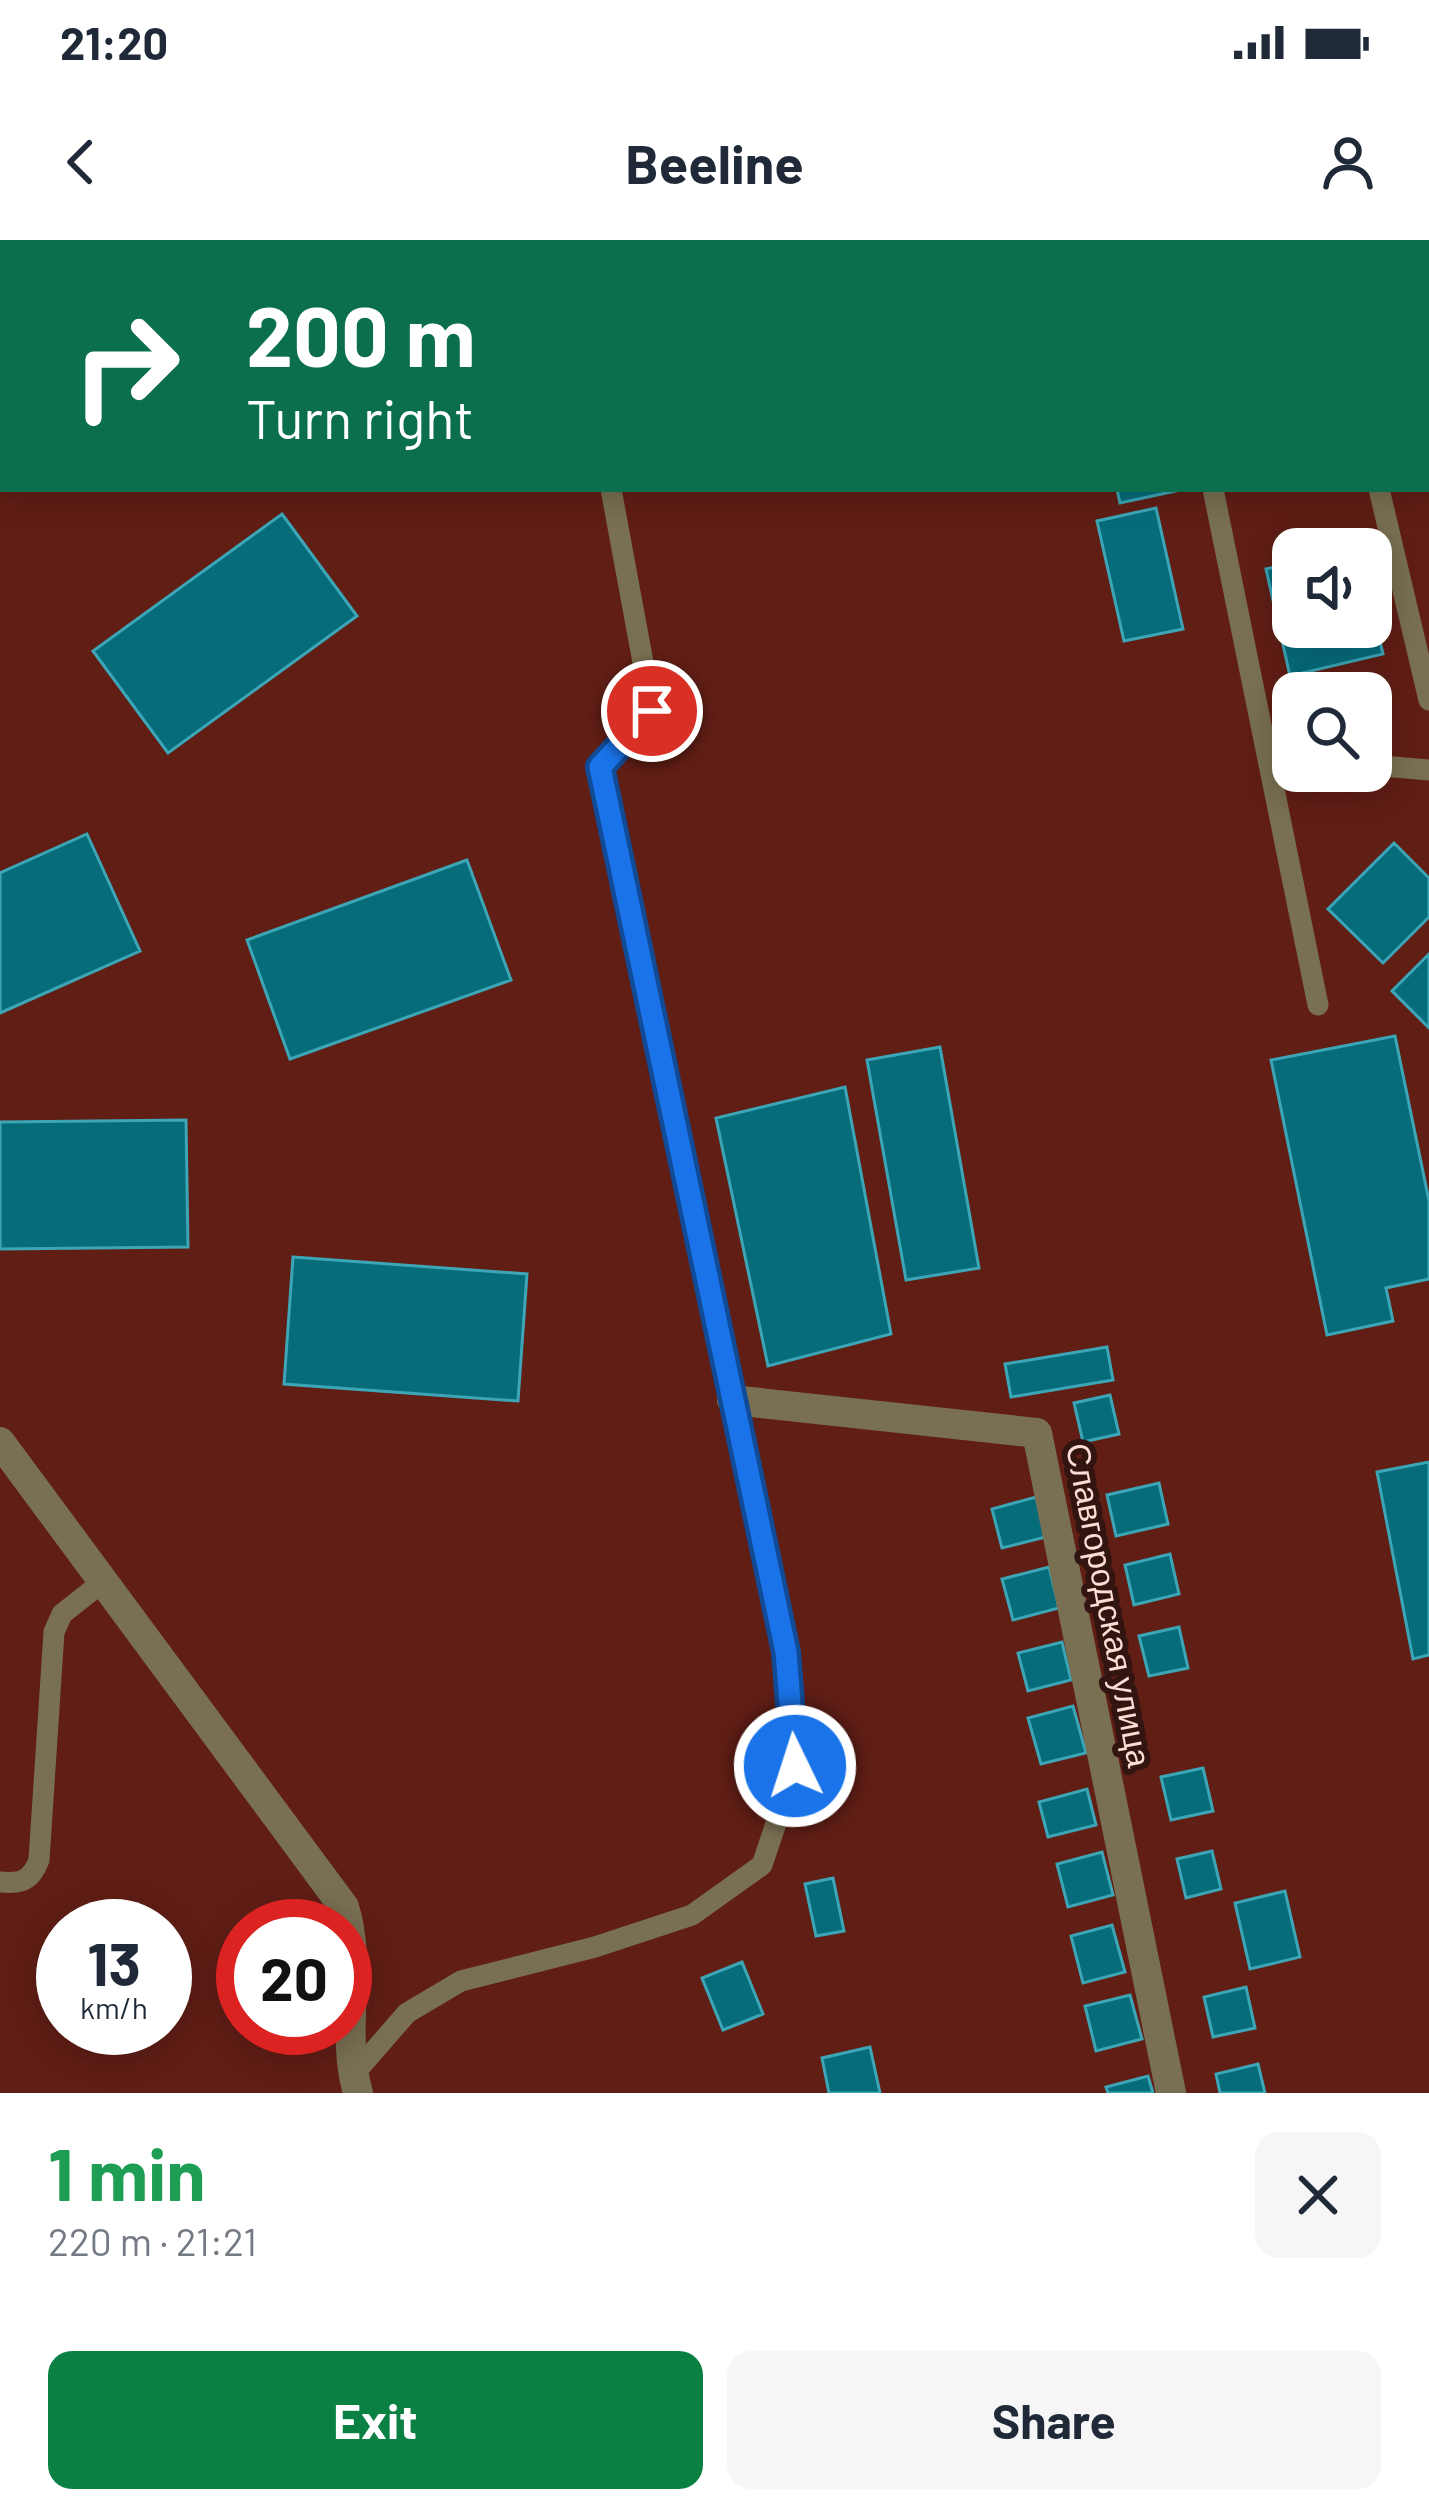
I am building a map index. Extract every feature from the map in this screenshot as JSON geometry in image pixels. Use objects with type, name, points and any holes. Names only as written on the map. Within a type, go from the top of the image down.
[{"type":"street","name":"Славгородская улица","points":[[732,1400],[1037,1433],[1171,2093]]},
{"type":"street","points":[[0,1442],[344,1907],[351,1942],[356,2084]]},
{"type":"lane","points":[[356,2084],[406,2013],[461,1981],[595,1947],[692,1915],[762,1865],[795,1766],[786,1652],[600,767],[652,711],[612,492]]},
{"type":"lane","points":[[1214,492],[1318,1005]]},
{"type":"lane","points":[[1380,492],[1429,700]]},
{"type":"lane","points":[[1268,757],[1272,757]]},
{"type":"lane","points":[[1392,767],[1429,770]]},
{"type":"lane","points":[[0,1882],[20,1884],[33,1875],[39,1860],[54,1632],[62,1614],[105,1580]]},
{"type":"building","points":[[1118,492],[1171,492],[1120,503]]},
{"type":"building","points":[[1156,508],[1183,629],[1124,641],[1097,521]]},
{"type":"building","points":[[282,514],[357,616],[168,753],[93,651]]},
{"type":"building","points":[[1284,648],[1382,648],[1383,654],[1307,672],[1289,672]]},
{"type":"building","points":[[87,834],[140,951],[0,1013],[0,873]]},
{"type":"building","points":[[1394,843],[1429,878],[1429,917],[1383,963],[1328,909]]},
{"type":"building","points":[[467,860],[511,980],[290,1059],[247,940]]},
{"type":"building","points":[[1429,954],[1429,1028],[1392,991]]},
{"type":"building","points":[[1395,1036],[1429,1201],[1429,1279],[1386,1288],[1393,1321],[1327,1335],[1271,1060]]},
{"type":"building","points":[[940,1047],[979,1268],[906,1280],[867,1060]]},
{"type":"building","points":[[845,1087],[891,1334],[768,1366],[716,1118]]},
{"type":"building","points":[[186,1120],[188,1247],[0,1249],[0,1122]]},
{"type":"building","points":[[293,1257],[527,1274],[518,1401],[284,1384]]},
{"type":"building","points":[[1107,1347],[1113,1380],[1011,1397],[1005,1364]]},
{"type":"building","points":[[1110,1395],[1119,1434],[1083,1442],[1074,1403]]},
{"type":"building","points":[[1429,1462],[1429,1655],[1413,1659],[1377,1472]]},
{"type":"building","points":[[1159,1483],[1168,1524],[1116,1536],[1107,1495]]},
{"type":"building","points":[[1036,1497],[1046,1537],[1002,1548],[992,1509]]},
{"type":"building","points":[[1170,1554],[1179,1594],[1134,1605],[1125,1565]]},
{"type":"building","points":[[1049,1567],[1059,1608],[1013,1620],[1002,1579]]},
{"type":"building","points":[[1179,1627],[1188,1668],[1149,1676],[1139,1636]]},
{"type":"building","points":[[1062,1642],[1071,1680],[1028,1691],[1018,1653]]},
{"type":"building","points":[[1073,1706],[1086,1753],[1041,1764],[1028,1718]]},
{"type":"building","points":[[1203,1768],[1213,1811],[1171,1820],[1161,1777]]},
{"type":"building","points":[[1087,1789],[1096,1825],[1048,1837],[1039,1802]]},
{"type":"building","points":[[1212,1851],[1221,1889],[1186,1898],[1177,1859]]},
{"type":"building","points":[[1102,1852],[1113,1895],[1068,1907],[1057,1864]]},
{"type":"building","points":[[833,1878],[844,1931],[816,1936],[805,1884]]},
{"type":"building","points":[[1285,1891],[1300,1957],[1250,1969],[1235,1903]]},
{"type":"building","points":[[1112,1925],[1125,1972],[1083,1983],[1071,1936]]},
{"type":"building","points":[[742,1962],[763,2014],[723,2030],[702,1978]]},
{"type":"building","points":[[1246,1987],[1255,2028],[1213,2037],[1204,1997]]},
{"type":"building","points":[[1130,1995],[1142,2039],[1096,2051],[1085,2006]]},
{"type":"building","points":[[870,2047],[880,2093],[829,2093],[822,2058]]},
{"type":"building","points":[[1258,2064],[1265,2093],[1220,2093],[1216,2074]]},
{"type":"building","points":[[1148,2076],[1153,2093],[1108,2093],[1106,2087]]},
{"type":"route","points":[[652,711],[600,767],[786,1652],[795,1766]]}]
